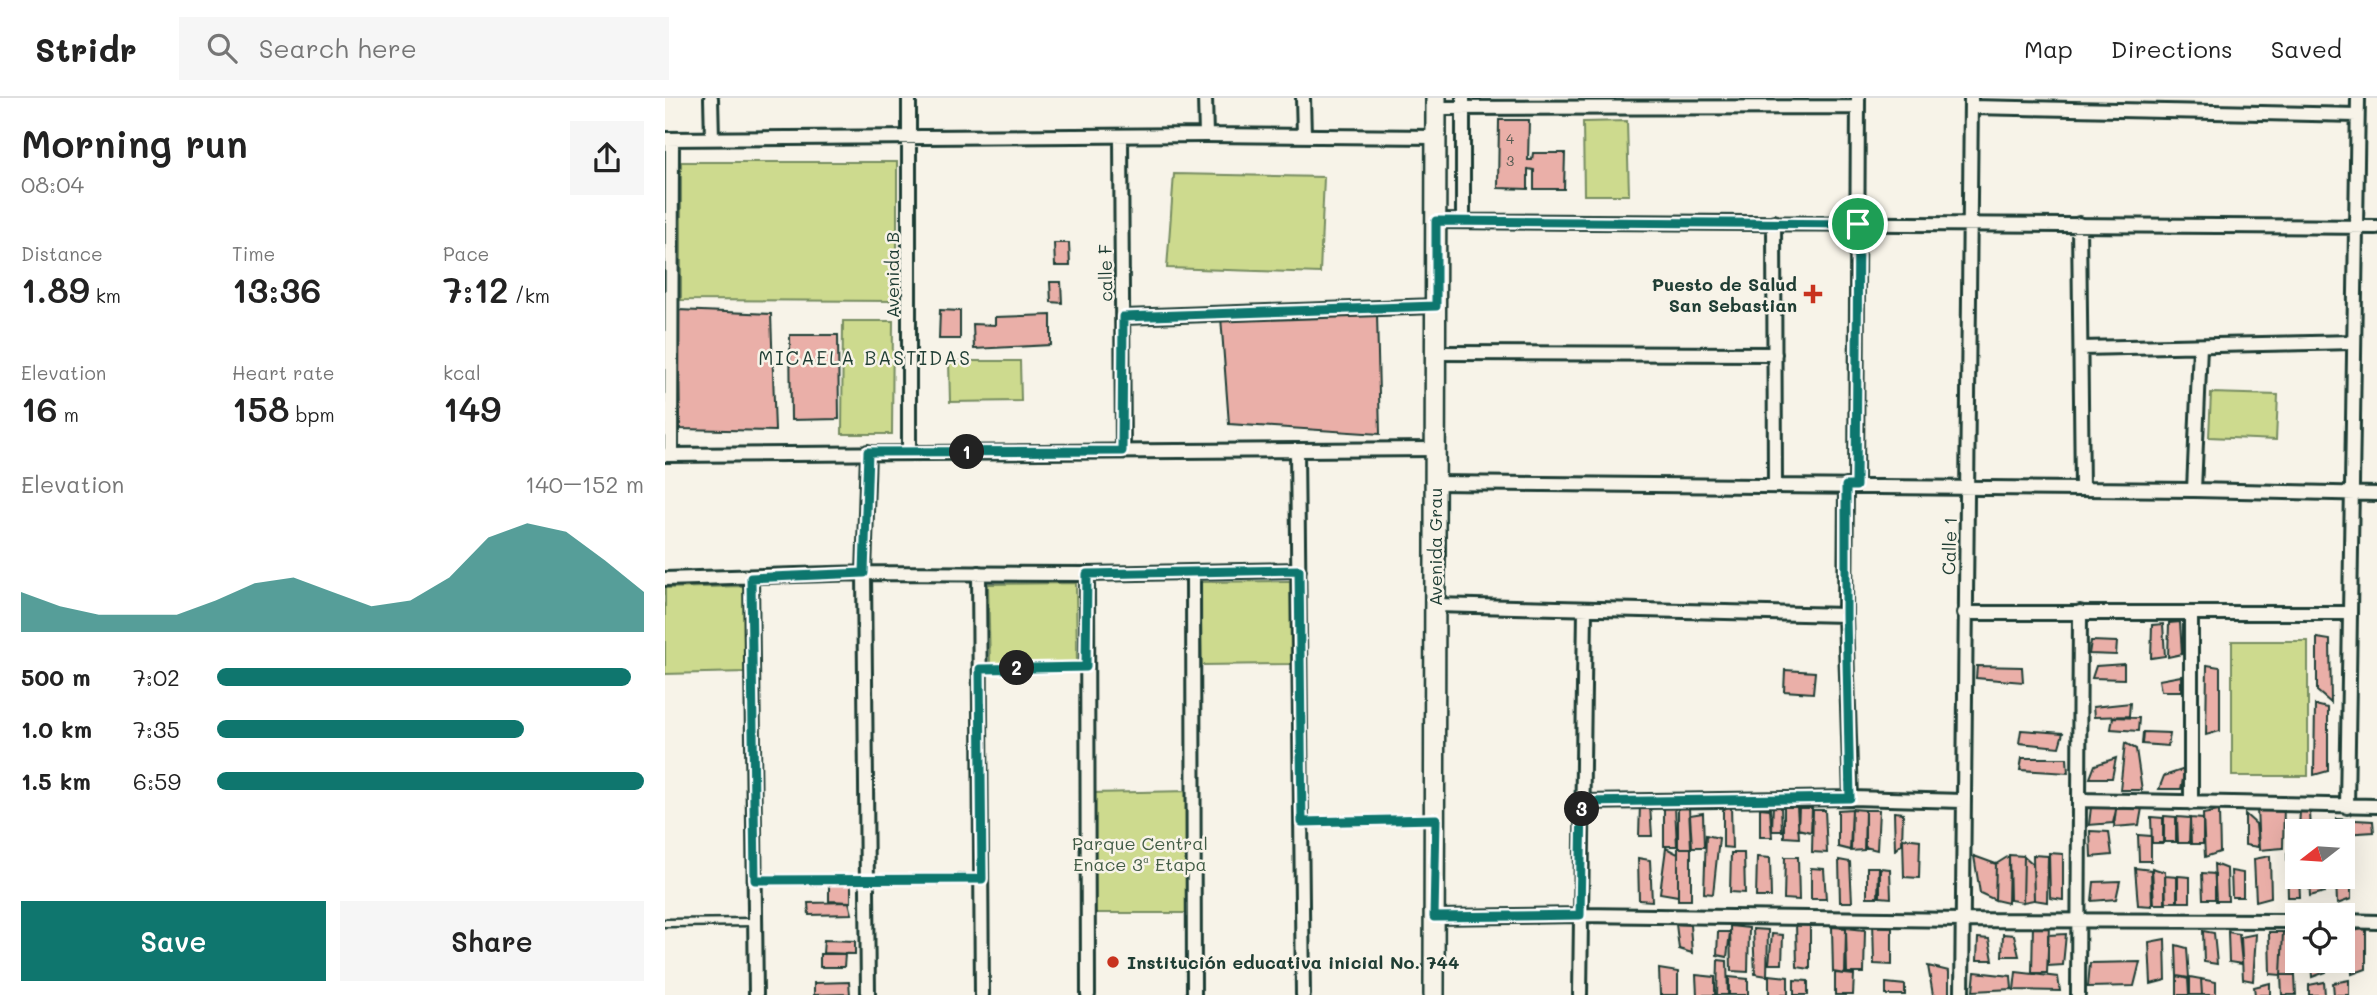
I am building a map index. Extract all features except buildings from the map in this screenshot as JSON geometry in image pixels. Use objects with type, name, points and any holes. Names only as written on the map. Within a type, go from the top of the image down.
[{"type":"main road","name":"Avenida Grau","points":[[1434,995],[1436,103]]},
{"type":"street","points":[[711,98],[712,138]]},
{"type":"street","name":"Avenida B","points":[[909,98],[909,452]]},
{"type":"street","points":[[1205,98],[1206,135]]},
{"type":"street","points":[[1303,98],[1304,135]]},
{"type":"street","points":[[2347,807],[2358,98]]},
{"type":"street","points":[[1436,103],[1858,102],[1858,224],[1846,615],[1850,798]]},
{"type":"street","points":[[1971,102],[2190,105],[2357,115]]},
{"type":"street","name":"Calle 1","points":[[1962,995],[1971,102]]},
{"type":"street","points":[[1463,103],[1463,220]]},
{"type":"street","points":[[1435,449],[668,455],[669,139],[1206,135],[1436,137]]},
{"type":"street","name":"calle F","points":[[1121,137],[1122,451]]},
{"type":"street","points":[[1436,221],[2377,227]]},
{"type":"street","points":[[1774,222],[1775,486]]},
{"type":"street","points":[[2079,224],[2082,489]]},
{"type":"street","points":[[1123,317],[1436,306]]},
{"type":"street","points":[[2081,348],[2354,342]]},
{"type":"street","points":[[2194,490],[2200,346]]},
{"type":"street","points":[[1435,353],[1775,354]]},
{"type":"street","points":[[1297,451],[1303,995]]},
{"type":"street","points":[[868,452],[864,573],[868,995]]},
{"type":"street","points":[[1435,483],[1969,487],[2377,494]]},
{"type":"street","points":[[665,579],[864,573],[1087,574],[1299,570]]},
{"type":"street","points":[[979,573],[982,995]]},
{"type":"street","points":[[1193,573],[1194,995]]},
{"type":"street","points":[[1087,574],[1088,995]]},
{"type":"street","points":[[751,578],[756,995]]},
{"type":"street","points":[[1435,605],[1846,615]]},
{"type":"street","points":[[1580,995],[1585,609]]},
{"type":"street","points":[[2078,995],[2080,612]]},
{"type":"street","points":[[1965,613],[2350,614]]},
{"type":"street","points":[[2191,614],[2191,803]]},
{"type":"street","points":[[1582,802],[1850,798],[1963,801]]},
{"type":"street","points":[[2079,800],[2377,806]]},
{"type":"street","points":[[1434,917],[1580,915],[2285,921]]},
{"type":"street","points":[[2355,921],[2377,922]]},
{"type":"lane","points":[[1302,822],[1436,819]]},
{"type":"lane","points":[[755,880],[982,879]]},
{"type":"lane","points":[[665,923],[755,922]]},
{"type":"path","points":[[980,669],[1086,667]]},
{"type":"green space","points":[[1627,121],[1629,195],[1584,195],[1583,122]]},
{"type":"green space","points":[[681,162],[897,162],[897,301],[681,300]]},
{"type":"green space","points":[[1174,174],[1324,177],[1320,273],[1167,268]]},
{"type":"green space","points":[[843,321],[893,321],[892,434],[842,434]]},
{"type":"green space","points":[[949,361],[1020,361],[1021,401],[950,402]]},
{"type":"green space","points":[[2211,393],[2278,395],[2276,440],[2209,437]]},
{"type":"green space","points":[[1290,581],[1291,664],[1202,665],[1200,582]]},
{"type":"green space","points":[[1076,583],[1077,664],[990,665],[988,584]]},
{"type":"green space","points":[[744,586],[746,672],[665,674],[665,588]]},
{"type":"green space","points":[[2232,641],[2308,641],[2308,776],[2232,776]]},
{"type":"green space","name":"Parque Central Enace 3ª Etapa","points":[[1189,791],[1191,913],[1088,913],[1091,793]]},
{"type":"place","name":"Puesto de Salud San Sebastian","points":[[1813,294]]},
{"type":"place","name":"Institución educativa inicial No. 744","points":[[1113,962]]},
{"type":"district","name":"MICAELA BASTIDAS","points":[[865,357]]},
{"type":"route","points":[[1436,221],[1858,224],[1856,486],[1846,486],[1850,798],[1582,802],[1580,915],[1434,917],[1436,819],[1302,822],[1299,570],[1087,574],[1086,667],[980,669],[982,879],[755,880],[751,578],[864,573],[868,452],[1122,451],[1123,317],[1436,306],[1436,221]]}]
